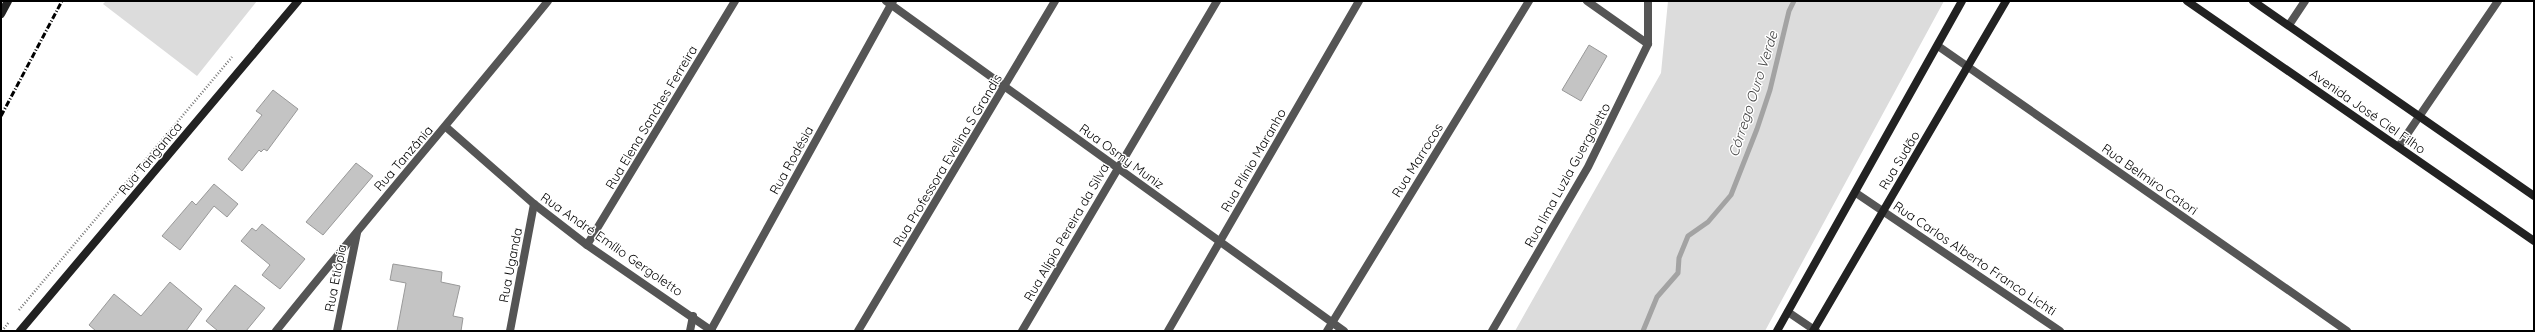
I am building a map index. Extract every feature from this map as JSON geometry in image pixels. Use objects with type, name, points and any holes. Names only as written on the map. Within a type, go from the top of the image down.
[{"type":"street","points":[[1,14],[8,1]]},
{"type":"street","name":"Rua Tanganica","points":[[20,331],[298,1]]},
{"type":"street","name":"Rua Tanzânia","points":[[276,331],[357,230],[446,127],[548,1]]},
{"type":"street","name":"Rua Elena Sanches Ferreira","points":[[587,245],[736,1]]},
{"type":"street","name":"Rua Professora Evelina S Grandis","points":[[858,331],[1006,87],[1055,1]]},
{"type":"street","name":"Rua Alípio Pereira da Silva","points":[[1022,331],[1217,1]]},
{"type":"street","name":"Rua Plínio Maranho","points":[[1168,331],[1359,1]]},
{"type":"street","name":"Rua Marrocos","points":[[1327,331],[1529,1]]},
{"type":"street","points":[[1587,1],[1648,44]]},
{"type":"street","name":"Rua Ilma Luzia Guergoletto","points":[[1492,331],[1588,167],[1648,44],[1648,1]]},
{"type":"street","name":"Rua Sudão","points":[[1777,331],[1856,193],[1962,1]]},
{"type":"street","name":"Rua Sudão","points":[[1814,330],[2006,1]]},
{"type":"street","name":"Avenida José Ciel Filho","points":[[2187,1],[2399,146],[2534,241]]},
{"type":"street","name":"Avenida José Ciel Filho","points":[[2253,1],[2534,196]]},
{"type":"street","points":[[2289,25],[2305,1]]},
{"type":"street","points":[[2399,146],[2498,1]]},
{"type":"street","name":"Rua Osmy Muniz","points":[[890,2],[1344,331]]},
{"type":"street","name":"Rua Rodésia","points":[[712,330],[890,2]]},
{"type":"street","name":"Rua Belmiro Catori","points":[[1938,46],[2347,331]]},
{"type":"street","name":"Rua André Emílio Gergoletto","points":[[446,127],[534,204],[587,245],[712,330]]},
{"type":"street","name":"Rua Carlos Alberto Franco Lichti","points":[[1856,193],[1884,210],[2060,331]]},
{"type":"street","name":"Rua Uganda","points":[[510,331],[534,204]]},
{"type":"street","name":"Rua Etiópia","points":[[337,331],[357,230]]},
{"type":"street","points":[[1788,312],[1814,330]]},
{"type":"street","points":[[690,331],[693,316]]},
{"type":"path","points":[[16,314],[58,261],[233,56]]},
{"type":"path","points":[[2,331],[11,319]]},
{"type":"shaded area","points":[[106,1],[257,1],[197,76],[103,4]]},
{"type":"shaded area","points":[[1668,1],[1944,1],[1765,331],[1515,331],[1661,73]]},
{"type":"building","points":[[1589,45],[1607,56],[1581,101],[1562,90]]},
{"type":"building","points":[[273,90],[298,109],[267,151],[264,149],[261,152],[259,150],[242,171],[228,159],[262,115],[256,111]]},
{"type":"building","points":[[356,163],[373,176],[323,235],[306,222]]},
{"type":"building","points":[[214,184],[238,204],[227,217],[214,206],[180,250],[162,236],[192,201],[196,205]]},
{"type":"building","points":[[262,224],[305,259],[280,289],[262,275],[270,265],[241,241],[252,228],[256,231]]},
{"type":"building","points":[[393,264],[442,272],[441,282],[460,286],[453,316],[463,318],[461,331],[397,331],[406,283],[390,280]]},
{"type":"building","points":[[170,282],[202,309],[186,331],[96,331],[89,325],[114,294],[141,316]]},
{"type":"building","points":[[235,285],[265,308],[246,331],[218,331],[206,321]]},
{"type":"waterway","name":"Córrego Ouro Verde","points":[[1643,331],[1657,297],[1678,273],[1679,258],[1688,236],[1708,222],[1731,195],[1757,129],[1770,90],[1789,11],[1794,1]]},
{"type":"railway","points":[[1,116],[62,1]]}]
